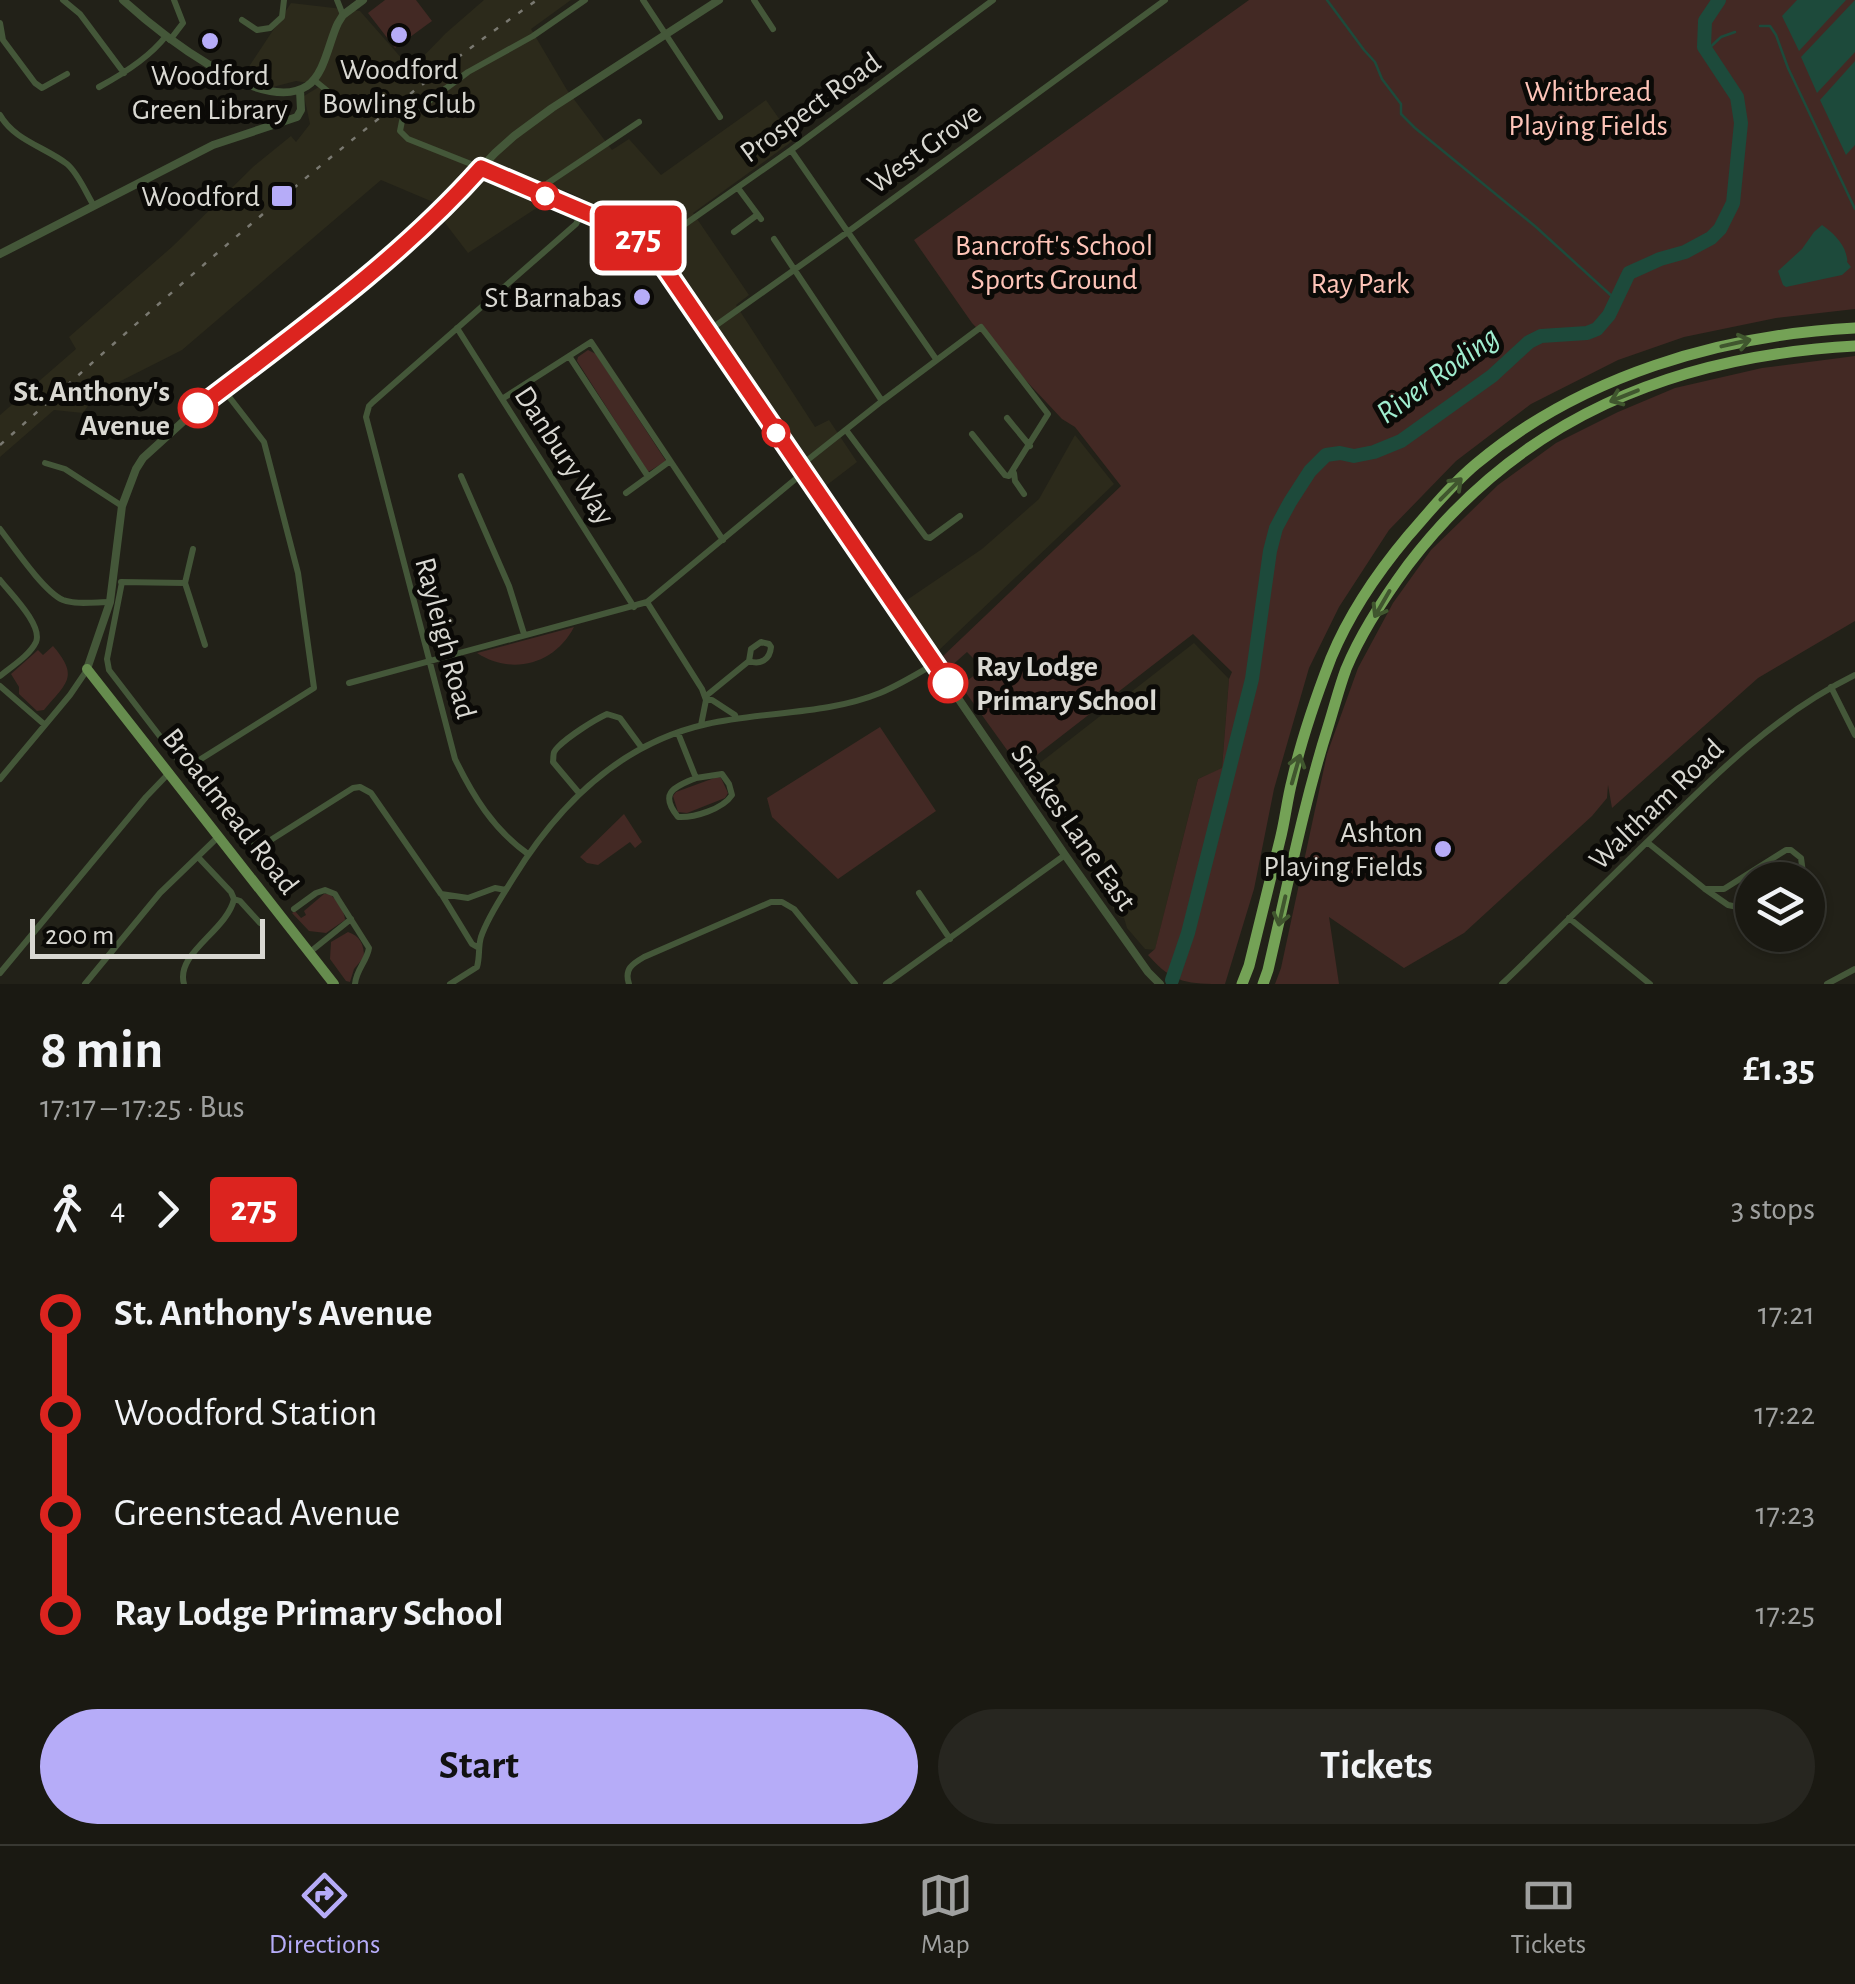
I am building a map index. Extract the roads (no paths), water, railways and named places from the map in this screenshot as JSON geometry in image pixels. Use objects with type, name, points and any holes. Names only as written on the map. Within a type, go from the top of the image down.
[{"type":"highway","points":[[1242,984],[1292,778],[1332,658],[1356,606],[1426,514],[1475,464],[1591,390],[1663,361],[1750,340],[1855,328]]},
{"type":"highway","points":[[1263,984],[1314,772],[1346,668],[1388,592],[1438,526],[1493,474],[1540,440],[1608,402],[1664,379],[1746,358],[1855,346]]},
{"type":"main road","name":"Broadmead Road","points":[[87,669],[334,984]]},
{"type":"street","points":[[64,0],[80,14],[124,73]]},
{"type":"street","points":[[123,0],[168,38],[223,73],[246,83],[290,92],[314,80],[343,15],[363,0]]},
{"type":"street","points":[[99,87],[124,73],[183,22],[174,0]]},
{"type":"street","points":[[242,20],[257,30],[270,28],[282,17],[284,0]]},
{"type":"street","points":[[337,0],[343,15]]},
{"type":"street","name":"Snakes Lane East","points":[[585,0],[533,36],[468,72],[406,116],[400,126],[402,136],[610,223],[651,248],[1065,855],[1160,984]]},
{"type":"street","points":[[642,0],[720,117]]},
{"type":"street","points":[[185,769],[110,670],[107,659],[118,582],[122,506],[143,458],[186,418],[422,228],[499,149],[534,121],[718,0]]},
{"type":"street","points":[[754,0],[773,29]]},
{"type":"street","name":"Prospect Road","points":[[651,248],[993,0]]},
{"type":"street","name":"West Grove","points":[[708,331],[1165,0]]},
{"type":"street","points":[[0,23],[2,41],[42,88],[66,74]]},
{"type":"street","points":[[314,80],[357,115]]},
{"type":"street","points":[[0,254],[213,145],[297,117],[300,90]]},
{"type":"street","points":[[0,115],[24,139],[70,166],[94,206]]},
{"type":"street","points":[[540,193],[548,183],[639,122]]},
{"type":"street","points":[[791,150],[936,359]]},
{"type":"street","points":[[734,232],[759,217],[738,188]]},
{"type":"street","points":[[457,328],[576,224],[582,212]]},
{"type":"street","points":[[774,239],[882,401]]},
{"type":"street","name":"Danbury Way","points":[[457,328],[634,606]]},
{"type":"street","name":"Rayleigh Road","points":[[457,328],[373,402],[368,410],[368,425],[455,758],[492,822],[528,854]]},
{"type":"street","points":[[349,683],[647,602],[846,430],[936,359],[983,328],[1048,416],[1009,476],[972,434]]},
{"type":"street","points":[[502,399],[592,343],[723,540]]},
{"type":"street","points":[[570,356],[648,475]]},
{"type":"street","points":[[0,972],[146,797],[172,775],[314,688],[298,574],[264,442],[223,389]]},
{"type":"street","points":[[1007,418],[1030,446]]},
{"type":"street","points":[[846,430],[926,537],[960,516]]},
{"type":"street","points":[[626,493],[670,461]]},
{"type":"street","points":[[45,464],[65,470],[122,506]]},
{"type":"street","points":[[1013,473],[1024,494]]},
{"type":"street","points":[[460,476],[509,586],[524,634]]},
{"type":"street","points":[[0,529],[58,597],[68,602],[110,602]]},
{"type":"street","points":[[192,549],[185,583],[205,645]]},
{"type":"street","points":[[0,580],[35,625],[38,637],[30,650],[0,676]]},
{"type":"street","points":[[118,582],[185,583]]},
{"type":"street","points":[[0,779],[80,682],[118,582]]},
{"type":"street","points":[[647,602],[706,698],[736,718]]},
{"type":"street","points":[[701,725],[706,698],[748,661]]},
{"type":"street","points":[[450,984],[477,967],[480,938],[542,834],[578,794],[611,767],[642,748],[701,725],[855,700],[880,693],[934,664]]},
{"type":"street","name":"Waltham Road","points":[[1502,984],[1734,758],[1776,723],[1855,675]]},
{"type":"street","points":[[0,686],[45,725]]},
{"type":"street","points":[[1830,687],[1855,735]]},
{"type":"street","points":[[578,794],[553,762],[558,747],[607,714],[620,718],[642,748]]},
{"type":"street","points":[[678,733],[696,778]]},
{"type":"street","points":[[722,774],[731,790],[730,800],[688,817],[678,817],[672,810],[670,793],[696,778],[722,774]]},
{"type":"street","points":[[255,850],[360,787],[371,793],[472,944],[479,948]]},
{"type":"street","points":[[85,984],[160,893],[220,836]]},
{"type":"street","points":[[1647,842],[1705,889],[1735,906]]},
{"type":"street","points":[[1767,862],[1791,850],[1802,862]]},
{"type":"street","points":[[886,984],[1065,855]]},
{"type":"street","points":[[198,857],[260,923]]},
{"type":"street","points":[[1705,889],[1724,889],[1735,882]]},
{"type":"street","points":[[441,894],[468,898],[495,888],[506,890]]},
{"type":"street","points":[[294,909],[316,893],[325,890],[335,894],[369,948],[355,984]]},
{"type":"street","points":[[919,893],[950,939]]},
{"type":"street","points":[[184,984],[185,962],[224,920],[234,898]]},
{"type":"street","points":[[629,984],[631,964],[771,902],[782,902],[794,909],[855,984]]},
{"type":"street","points":[[1569,918],[1650,984]]},
{"type":"street","points":[[310,952],[352,919]]},
{"type":"street","points":[[1827,984],[1855,969]]},
{"type":"street","name":"Snakes Lane East","points":[[1148,972],[1152,984]]},
{"type":"waterway","points":[[1327,0],[1375,62],[1401,104],[1401,114],[1615,299]]},
{"type":"waterway","name":"River Roding","points":[[1172,980],[1188,933],[1252,679],[1270,551],[1276,528],[1290,502],[1326,455],[1354,456],[1401,441],[1492,376],[1529,342],[1541,336],[1597,329],[1609,315],[1629,273],[1685,252],[1720,229],[1733,203],[1741,123],[1737,97],[1704,47],[1705,21],[1719,0]]},
{"type":"waterway","points":[[1760,26],[1770,26],[1776,35],[1855,209]]},
{"type":"waterway","points":[[1706,51],[1721,37],[1735,32]]},
{"type":"railway","points":[[0,445],[329,159],[537,0]]},
{"type":"place","name":"Woodford Bowling Club","points":[[399,35]]},
{"type":"place","name":"Woodford Green Library","points":[[210,41]]},
{"type":"place","name":"Woodford","points":[[282,196]]},
{"type":"place","name":"St Barnabas","points":[[642,297]]},
{"type":"place","name":"St. Anthony's Avenue","points":[[198,408]]},
{"type":"place","name":"Ray Lodge Primary School","points":[[948,683]]},
{"type":"place","name":"Ashton Playing Fields","points":[[1443,849]]},
{"type":"park label","name":"Whitbread Playing Fields","points":[[1588,108]]},
{"type":"park label","name":"Bancroft's School Sports Ground","points":[[1054,262]]},
{"type":"park label","name":"Ray Park","points":[[1360,283]]}]
